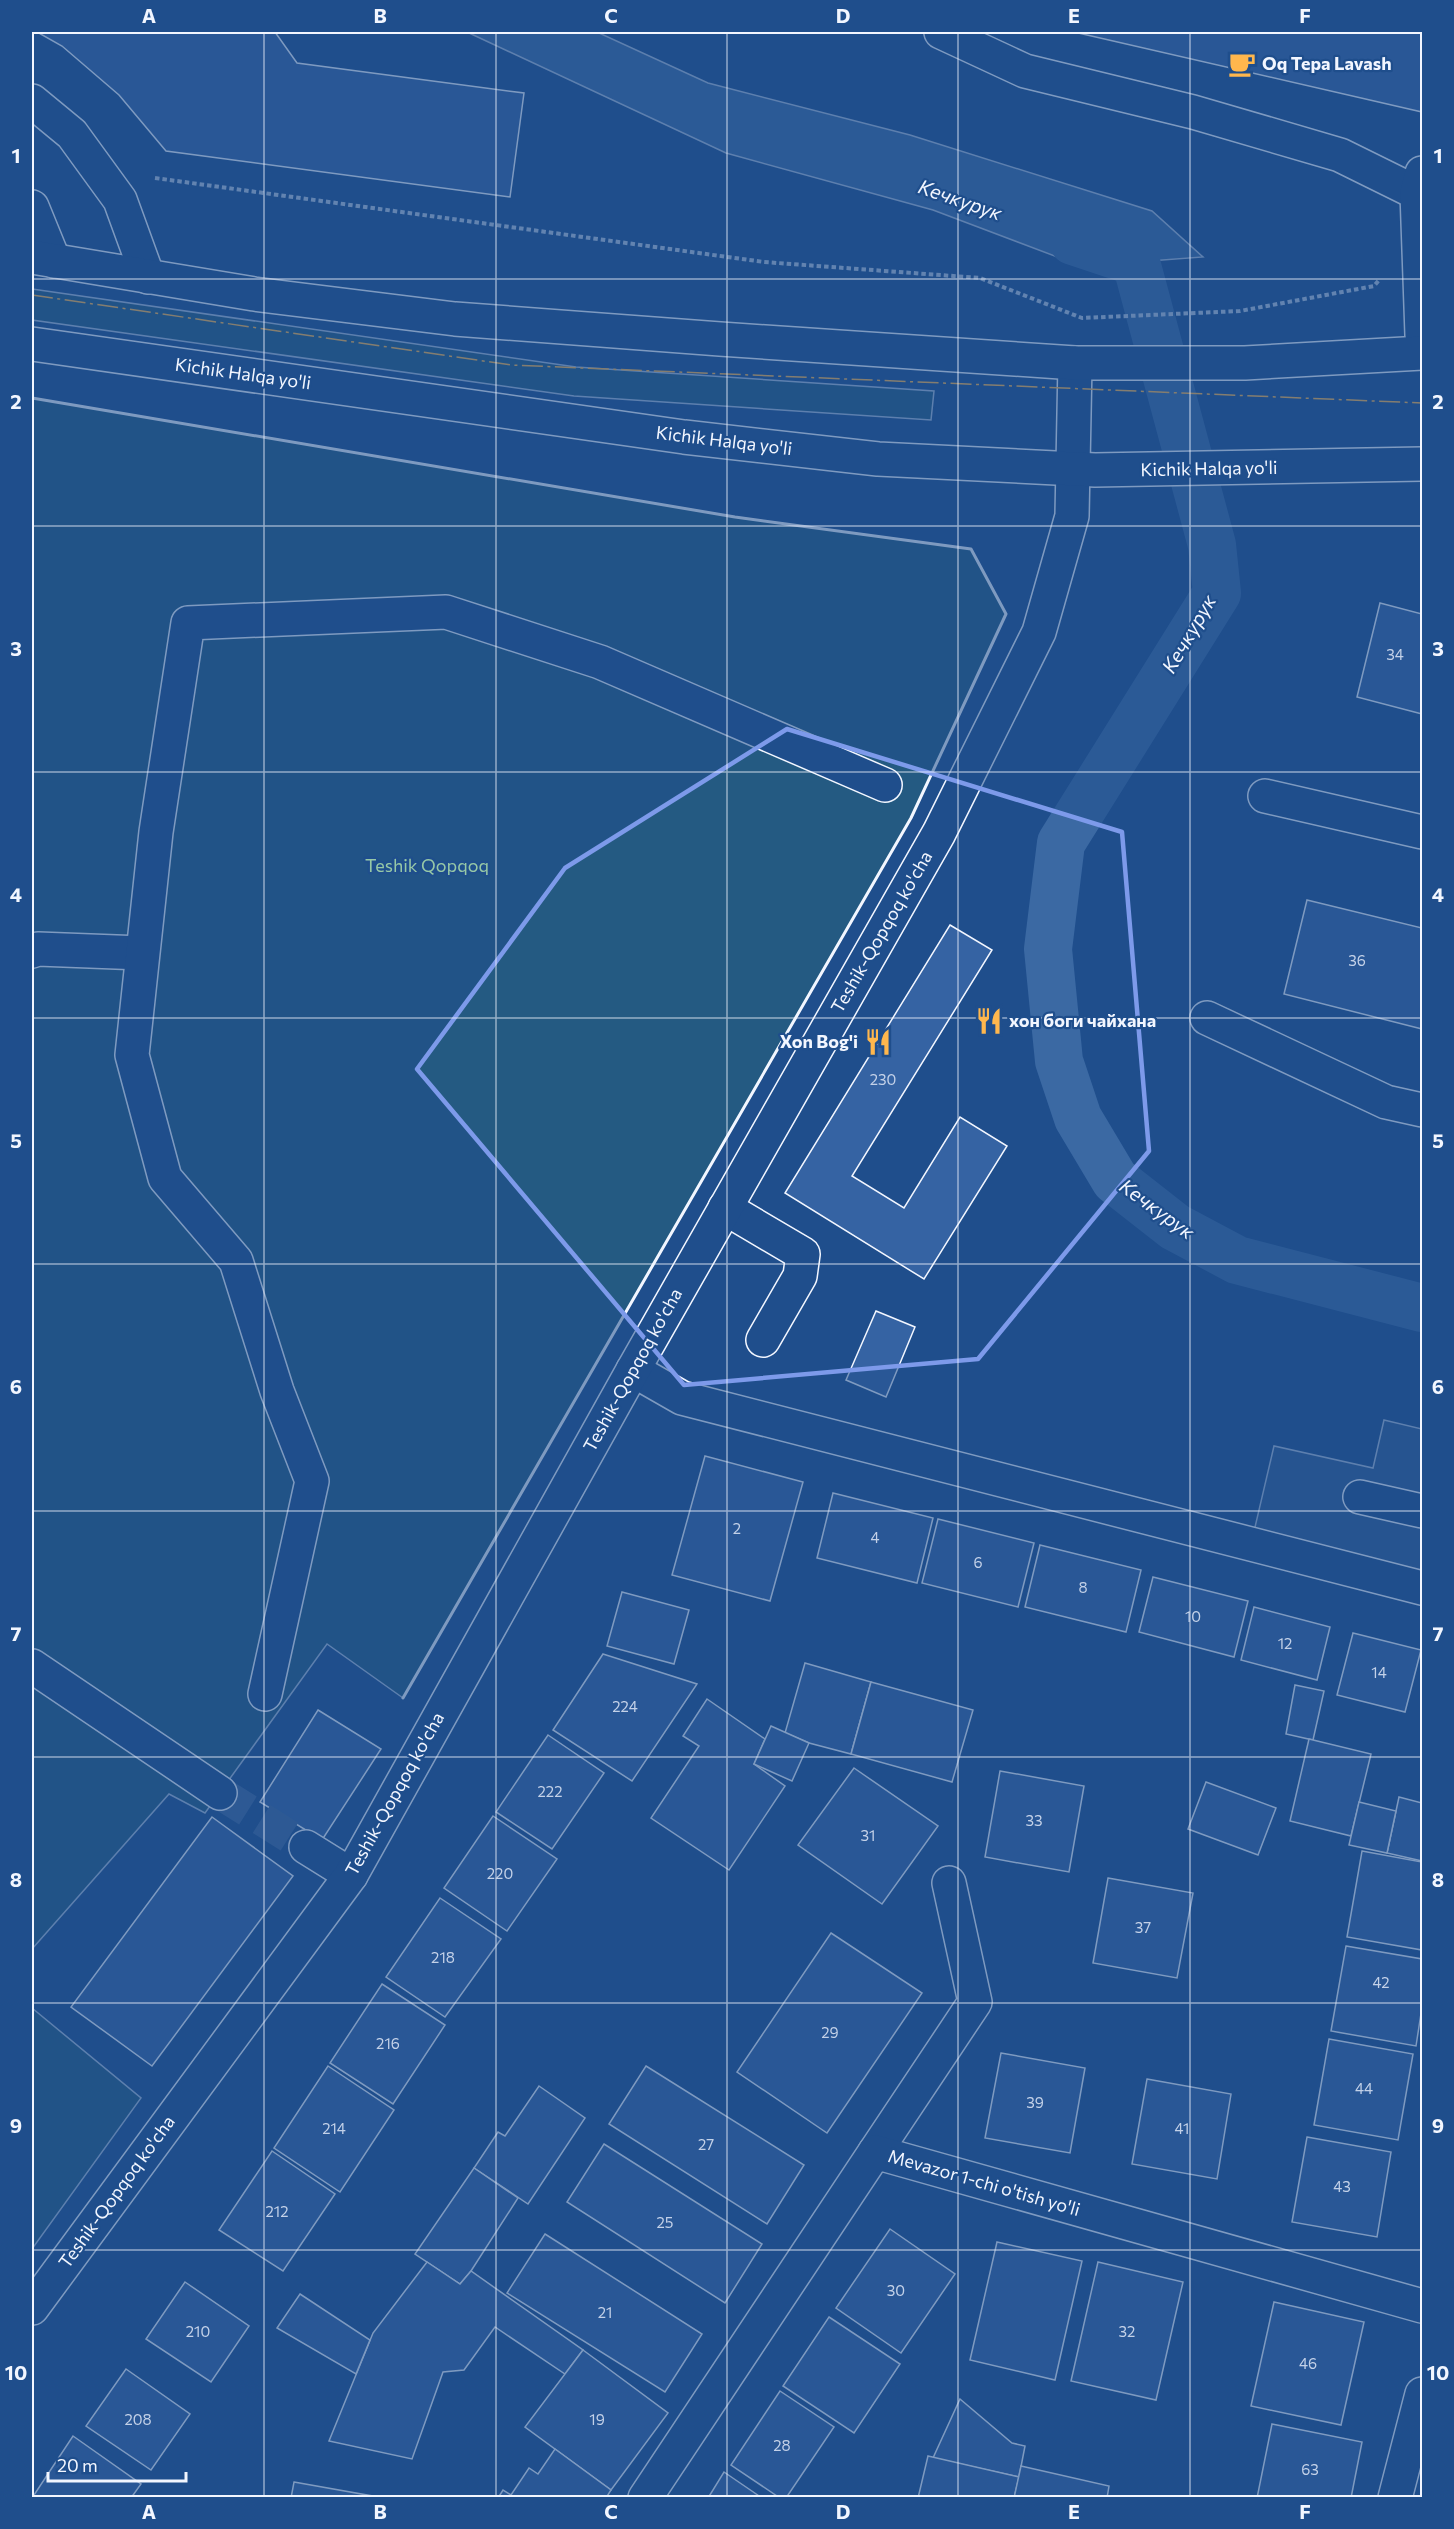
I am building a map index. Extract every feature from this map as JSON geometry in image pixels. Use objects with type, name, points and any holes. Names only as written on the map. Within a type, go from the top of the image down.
[{"type":"main road","points":[[941,32],[1025,71],[1193,112],[1340,155],[1420,182],[1422,335]]},
{"type":"main road","points":[[32,100],[72,134],[120,201],[148,277]]},
{"type":"main road","points":[[32,207],[43,259],[254,294],[454,319],[1080,363],[1245,363],[1422,353]]},
{"type":"main road","name":"Kichik Halqa yo'li","points":[[32,344],[684,436],[878,459],[1084,470],[1422,464]]},
{"type":"main road","name":"Teshik-Qopqoq ko'cha","points":[[32,2308],[351,1875],[633,1370],[939,833],[1039,632],[1084,470],[1080,363]]},
{"type":"main road","points":[[265,1694],[312,1481],[277,1391],[236,1261],[165,1178],[132,1055],[156,832],[188,623],[446,612],[600,662],[885,785]]},
{"type":"main road","points":[[1265,796],[1422,832]]},
{"type":"main road","points":[[32,951],[38,949],[142,953]]},
{"type":"main road","points":[[1207,1018],[1386,1102],[1422,1110]]},
{"type":"main road","points":[[725,1208],[804,1254],[800,1276],[763,1340]]},
{"type":"main road","points":[[633,1370],[682,1398],[1422,1588]]},
{"type":"main road","points":[[1360,1497],[1422,1510]]},
{"type":"main road","points":[[32,1666],[220,1793]]},
{"type":"main road","points":[[306,1846],[351,1875]]},
{"type":"main road","points":[[874,2152],[975,2002],[949,1883]]},
{"type":"main road","name":"Mevazor 1-chi o'tish yo'li","points":[[645,2498],[874,2152],[1422,2306]]},
{"type":"main road","points":[[1395,2498],[1422,2394]]},
{"type":"path","points":[[152,178],[764,262],[980,278],[1082,318],[1240,311],[1374,286],[1381,277]]},
{"type":"highlighted area","points":[[787,729],[1122,832],[1149,1151],[978,1359],[684,1385],[417,1069],[565,868]]},
{"type":"green space","points":[[32,289],[576,367],[934,391],[931,420],[574,396],[32,320]]},
{"type":"green space","name":"Teshik Qopqoq","points":[[32,398],[735,517],[971,549],[1006,614],[911,818],[403,1698],[327,1644],[205,1813],[169,1794],[32,1949]]},
{"type":"green space","points":[[32,2008],[141,2098],[32,2249]]},
{"type":"shaded area","points":[[1384,1420],[1422,1429],[1422,1580],[1252,1540],[1274,1446],[1373,1468]]},
{"type":"water","points":[[467,32],[597,32],[708,83],[910,135],[1152,211],[1203,257],[1136,262],[1060,258],[933,210],[726,153]]},
{"type":"building","points":[[37,32],[275,32],[297,63],[524,93],[510,197],[166,151],[119,95],[62,46]]},
{"type":"building","points":[[1074,32],[1422,32],[1422,112]]},
{"type":"building","points":[[1380,603],[1422,614],[1422,714],[1357,697]]},
{"type":"building","points":[[1307,900],[1422,928],[1422,1029],[1284,994]]},
{"type":"building","points":[[950,925],[992,950],[852,1176],[904,1208],[960,1117],[1007,1146],[924,1279],[785,1193]]},
{"type":"building","points":[[876,1311],[915,1327],[886,1397],[846,1380]]},
{"type":"building","points":[[705,1456],[803,1482],[770,1601],[672,1575]]},
{"type":"building","points":[[833,1493],[933,1518],[917,1583],[817,1558]]},
{"type":"building","points":[[938,1519],[1034,1543],[1018,1607],[922,1583]]},
{"type":"building","points":[[1040,1545],[1141,1570],[1126,1632],[1025,1607]]},
{"type":"building","points":[[1153,1577],[1248,1601],[1234,1657],[1139,1632]]},
{"type":"building","points":[[622,1592],[689,1610],[674,1664],[607,1646]]},
{"type":"building","points":[[1254,1607],[1330,1627],[1317,1680],[1241,1660]]},
{"type":"building","points":[[1353,1633],[1421,1650],[1405,1712],[1337,1695]]},
{"type":"building","points":[[603,1654],[697,1684],[632,1781],[553,1730]]},
{"type":"building","points":[[805,1663],[871,1682],[851,1754],[809,1743],[785,1733]]},
{"type":"building","points":[[871,1682],[973,1710],[952,1782],[851,1754]]},
{"type":"building","points":[[1295,1685],[1324,1691],[1313,1740],[1286,1734]]},
{"type":"building","points":[[707,1699],[765,1739],[754,1764],[785,1786],[729,1870],[651,1818],[699,1746],[683,1736]]},
{"type":"building","points":[[318,1710],[381,1749],[322,1840],[260,1802]]},
{"type":"building","points":[[771,1726],[809,1743],[792,1781],[754,1764]]},
{"type":"building","points":[[548,1735],[604,1773],[552,1849],[496,1812]]},
{"type":"building","points":[[1309,1739],[1371,1754],[1351,1836],[1290,1821]]},
{"type":"building","points":[[854,1768],[938,1826],[882,1904],[798,1845]]},
{"type":"building","points":[[1000,1771],[1084,1786],[1069,1872],[985,1857]]},
{"type":"building","points":[[1206,1782],[1276,1808],[1258,1855],[1188,1829]]},
{"type":"building","points":[[1399,1797],[1422,1803],[1422,1861],[1387,1853]]},
{"type":"building","points":[[1359,1802],[1396,1811],[1387,1853],[1349,1845]]},
{"type":"building","points":[[493,1816],[557,1859],[507,1931],[444,1888]]},
{"type":"building","points":[[212,1817],[293,1876],[152,2066],[71,2007]]},
{"type":"building","points":[[1362,1851],[1422,1862],[1422,1950],[1347,1937]]},
{"type":"building","points":[[1108,1878],[1193,1893],[1177,1978],[1093,1963]]},
{"type":"building","points":[[440,1898],[501,1939],[445,2017],[386,1977]]},
{"type":"building","points":[[831,1933],[922,1993],[827,2133],[737,2072]]},
{"type":"building","points":[[1346,1946],[1422,1959],[1422,2007],[1416,2046],[1331,2031]]},
{"type":"building","points":[[382,1984],[445,2025],[393,2104],[330,2063]]},
{"type":"building","points":[[1329,2039],[1413,2054],[1398,2140],[1314,2125]]},
{"type":"building","points":[[1001,2053],[1085,2068],[1070,2153],[985,2138]]},
{"type":"building","points":[[328,2066],[394,2110],[340,2192],[274,2148]]},
{"type":"building","points":[[646,2066],[804,2165],[767,2224],[609,2124]]},
{"type":"building","points":[[1147,2079],[1231,2094],[1217,2179],[1132,2164]]},
{"type":"building","points":[[539,2086],[585,2118],[528,2204],[474,2168],[498,2132],[505,2136]]},
{"type":"building","points":[[1307,2137],[1391,2152],[1377,2237],[1292,2222]]},
{"type":"building","points":[[604,2144],[762,2244],[725,2303],[567,2202]]},
{"type":"building","points":[[272,2151],[335,2194],[283,2271],[219,2230]]},
{"type":"building","points":[[474,2168],[518,2198],[471,2271],[460,2284],[415,2254]]},
{"type":"building","points":[[890,2229],[955,2274],[901,2353],[836,2308]]},
{"type":"building","points":[[545,2234],[702,2334],[665,2392],[507,2293]]},
{"type":"building","points":[[997,2242],[1082,2261],[1055,2380],[970,2360]]},
{"type":"building","points":[[427,2262],[460,2284],[471,2271],[583,2350],[565,2374],[495,2327],[464,2370],[443,2372],[412,2459],[329,2441],[373,2333]]},
{"type":"building","points":[[1098,2262],[1183,2282],[1156,2400],[1071,2381]]},
{"type":"building","points":[[185,2282],[249,2326],[211,2382],[146,2339]]},
{"type":"building","points":[[300,2294],[370,2340],[356,2374],[277,2328]]},
{"type":"building","points":[[1274,2302],[1364,2322],[1341,2425],[1251,2406]]},
{"type":"building","points":[[829,2317],[900,2364],[854,2433],[783,2386]]},
{"type":"building","points":[[583,2350],[668,2413],[611,2490],[525,2427]]},
{"type":"building","points":[[126,2369],[190,2414],[151,2470],[86,2426]]},
{"type":"building","points":[[780,2391],[834,2427],[786,2498],[780,2498],[731,2465]]},
{"type":"building","points":[[960,2399],[1012,2443],[1025,2446],[1019,2477],[933,2458]]},
{"type":"building","points":[[1272,2424],[1362,2442],[1351,2498],[1257,2498]]},
{"type":"building","points":[[73,2436],[141,2484],[131,2498],[32,2498]]},
{"type":"building","points":[[555,2449],[611,2490],[606,2498],[498,2498],[503,2490],[511,2495],[529,2468],[538,2474]]},
{"type":"building","points":[[928,2456],[1019,2477],[1014,2498],[918,2498]]},
{"type":"building","points":[[1021,2466],[1109,2486],[1107,2498],[1014,2498]]},
{"type":"building","points":[[724,2472],[762,2498],[708,2498]]},
{"type":"building","points":[[294,2482],[378,2497],[378,2498],[291,2498]]},
{"type":"waterway","name":"Кечкурук","points":[[1073,241],[1136,262],[1212,545],[1217,593],[1061,843],[1048,949],[1059,1061],[1078,1118],[1115,1180],[1175,1227],[1237,1260],[1422,1308]]},
{"type":"tunnel","points":[[220,1793],[306,1847]]},
{"type":"wall","points":[[32,398],[735,517],[971,549],[1006,614],[911,818],[403,1698]]},
{"type":"power","points":[[32,295],[511,365],[1422,403]]},
{"type":"place","name":"Oq Tepa Lavash","points":[[1242,64]]},
{"type":"place","name":"хон боги чайхана","points":[[989,1021]]},
{"type":"place","name":"Xon Bog'i","points":[[878,1042]]}]
